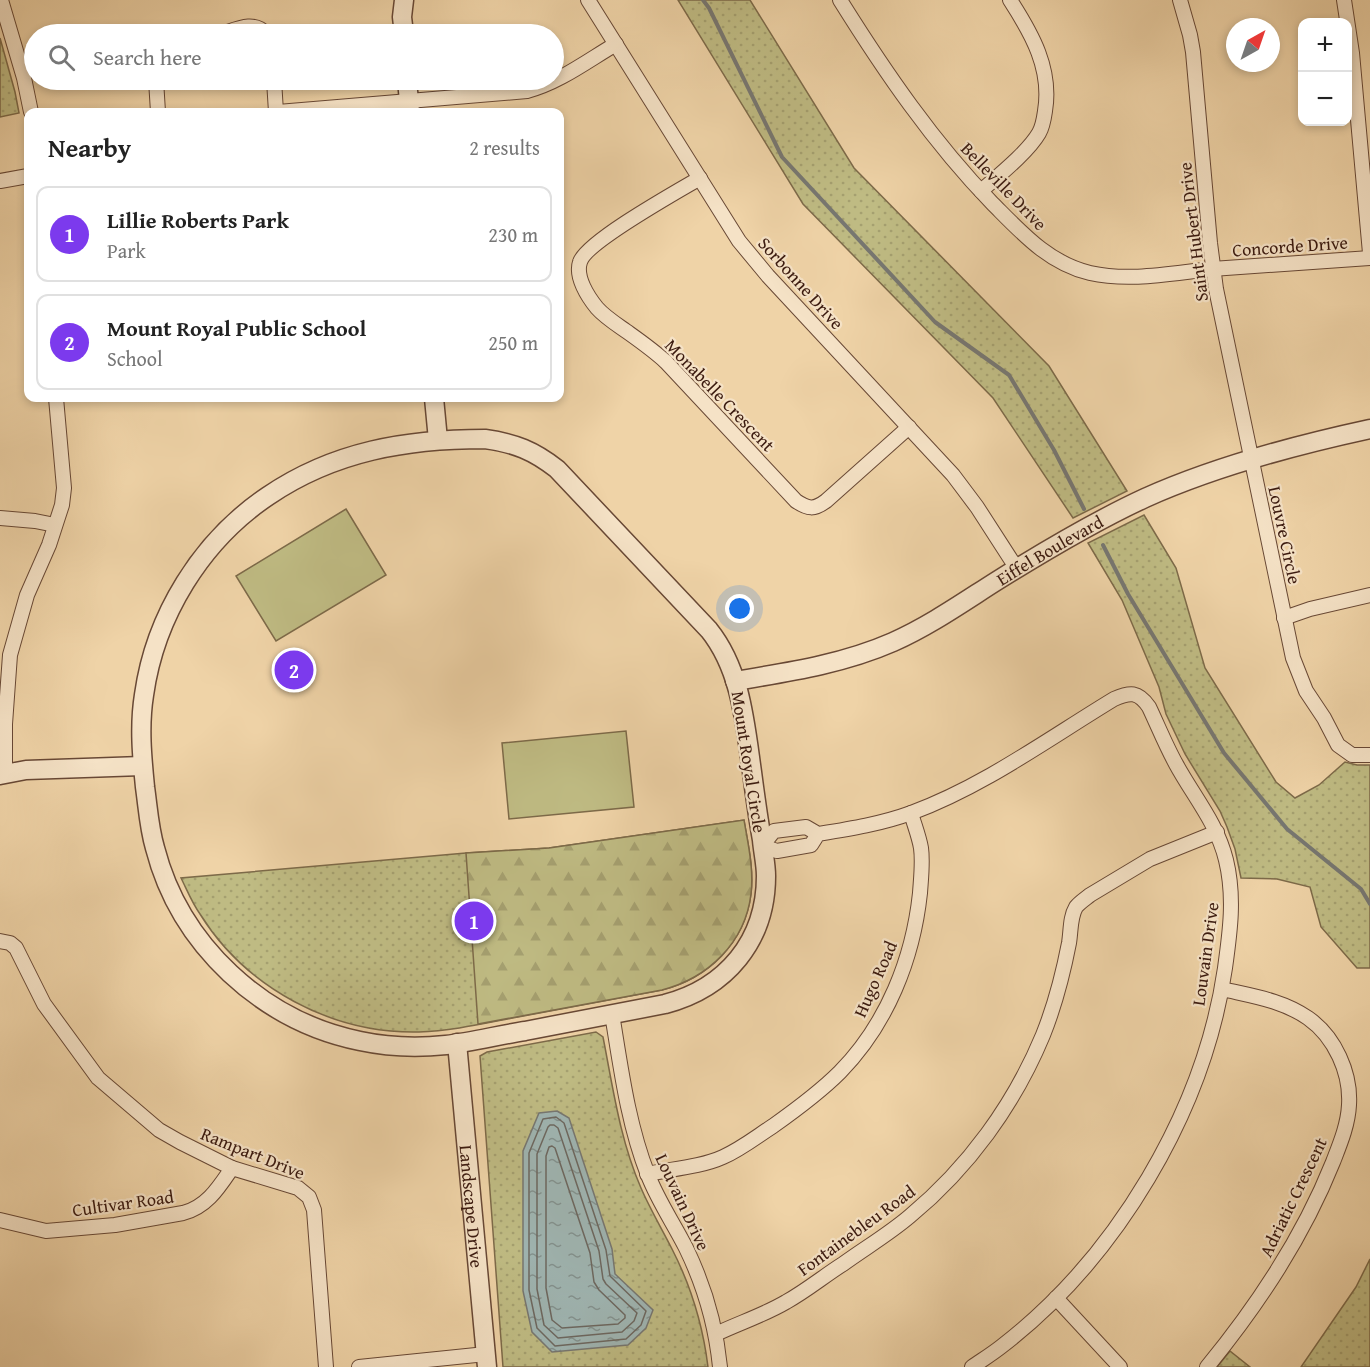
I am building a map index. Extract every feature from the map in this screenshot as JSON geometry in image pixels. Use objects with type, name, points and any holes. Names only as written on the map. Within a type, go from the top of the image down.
[{"type":"street","points":[[1,0],[24,78]]},
{"type":"street","points":[[403,24],[404,0]]},
{"type":"street","name":"Sorbonne Drive","points":[[588,0],[739,241],[753,259],[953,475],[1017,568]]},
{"type":"street","name":"Belleville Drive","points":[[840,0],[899,91],[938,143],[1017,229],[1041,250],[1059,262],[1074,268],[1109,276],[1131,277],[1213,269]]},
{"type":"street","points":[[981,191],[1030,145],[1040,132],[1045,112],[1047,94],[1037,46],[1010,0]]},
{"type":"street","name":"Saint Hubert Drive","points":[[1180,0],[1193,52],[1213,269],[1252,459]]},
{"type":"street","points":[[1344,0],[1353,64],[1370,253]]},
{"type":"street","points":[[564,76],[616,44]]},
{"type":"street","points":[[26,90],[30,108]]},
{"type":"street","points":[[157,90],[158,108]]},
{"type":"street","points":[[275,90],[277,108]]},
{"type":"street","points":[[408,90],[409,107]]},
{"type":"street","points":[[383,108],[409,107],[531,90]]},
{"type":"street","points":[[0,181],[24,177]]},
{"type":"street","name":"Monabelle Crescent","points":[[700,178],[616,230],[585,253],[580,261],[579,270],[585,290],[598,309],[666,362],[804,507],[812,508],[826,501],[909,427]]},
{"type":"street","name":"Concorde Drive","points":[[1213,269],[1370,258]]},
{"type":"street","points":[[56,402],[63,488],[62,505],[5,655],[3,774],[26,770],[142,766]]},
{"type":"street","points":[[434,402],[438,440]]},
{"type":"street","name":"Eiffel Boulevard","points":[[735,681],[818,667],[893,642],[929,624],[1017,568],[1109,516],[1146,498],[1252,459],[1370,429]]},
{"type":"street","name":"Mount Royal Circle","points":[[485,439],[513,444],[543,458],[557,469],[709,630],[725,654],[741,702],[766,873],[766,891],[762,911],[747,947],[728,971],[711,985],[681,1000],[447,1045],[396,1046],[333,1035],[290,1017],[266,1003],[235,979],[220,965],[188,925],[168,886],[148,819],[141,731],[143,698],[150,662],[168,611],[213,545],[266,497],[318,468],[367,451],[438,440],[485,439]]},
{"type":"street","name":"Louvre Circle","points":[[1252,459],[1293,658],[1306,691],[1338,745],[1352,755],[1370,756]]},
{"type":"street","points":[[0,518],[55,525]]},
{"type":"street","points":[[1284,618],[1310,609],[1370,595]]},
{"type":"street","name":"Louvain Drive","points":[[818,834],[811,845],[777,851],[762,846],[774,831],[806,827],[818,834],[857,828],[911,813],[980,782],[1106,704],[1128,694],[1143,698],[1149,707],[1176,763],[1208,814],[1226,859],[1231,890],[1231,921],[1222,989],[1200,1067],[1163,1152],[1141,1190],[1091,1259],[1056,1298],[1002,1346],[972,1367]]},
{"type":"street","name":"Hugo Road","points":[[647,1174],[711,1162],[737,1150],[813,1097],[841,1071],[866,1041],[892,996],[915,929],[921,885],[921,849],[911,813]]},
{"type":"street","name":"Fontainebleu Road","points":[[716,1334],[786,1302],[882,1238],[937,1192],[962,1166],[994,1123],[1011,1098],[1035,1054],[1060,981],[1076,908],[1090,896],[1150,859],[1216,831]]},
{"type":"street","name":"Rampart Drive","points":[[0,941],[10,943],[16,948],[44,1004],[98,1078],[159,1130],[232,1168],[298,1188],[306,1194],[314,1210],[326,1367]]},
{"type":"street","name":"Adriatic Crescent","points":[[1207,1367],[1255,1304],[1293,1243],[1327,1177],[1345,1128],[1349,1105],[1349,1091],[1341,1061],[1327,1037],[1309,1018],[1274,1001],[1222,989]]},
{"type":"street","name":"Louvain Drive","points":[[612,1014],[629,1114],[647,1174],[687,1250],[702,1289],[716,1334],[720,1367]]},
{"type":"street","name":"Landscape Drive","points":[[457,1043],[486,1360]]},
{"type":"street","name":"Cultivar Road","points":[[0,1221],[46,1231],[115,1225],[183,1213],[206,1202],[232,1168]]},
{"type":"street","points":[[1056,1298],[1120,1367]]},
{"type":"street","points":[[359,1367],[486,1360]]},
{"type":"green space","points":[[678,0],[750,0],[854,168],[1049,366],[1127,491],[1073,518],[993,398],[803,204]]},
{"type":"green space","points":[[0,38],[19,113],[0,117]]},
{"type":"green space","points":[[346,509],[386,575],[276,641],[236,576]]},
{"type":"green space","points":[[1144,515],[1176,568],[1205,668],[1276,782],[1295,798],[1319,785],[1345,762],[1370,765],[1370,968],[1357,968],[1321,927],[1310,887],[1277,879],[1241,878],[1235,849],[1220,811],[1185,754],[1166,714],[1159,687],[1122,600],[1088,543]]},
{"type":"green space","points":[[626,731],[634,807],[509,819],[502,743]]},
{"type":"green space","points":[[744,820],[752,875],[747,912],[732,943],[709,967],[694,977],[662,990],[444,1030],[386,1031],[355,1025],[294,1002],[241,964],[219,940],[197,910],[181,878],[549,848]]},
{"type":"green space","points":[[744,820],[752,875],[747,912],[732,943],[709,967],[694,977],[662,990],[478,1024],[466,853],[549,848]]},
{"type":"green space","points":[[596,1032],[603,1037],[618,1114],[634,1170],[648,1204],[679,1263],[690,1292],[703,1336],[708,1367],[503,1367],[480,1056],[487,1052]]},
{"type":"green space","points":[[1370,1259],[1370,1367],[1301,1367],[1356,1287]]},
{"type":"green space","points":[[1230,1351],[1250,1367],[1217,1367]]},
{"type":"water","points":[[557,1111],[569,1118],[612,1249],[615,1274],[653,1310],[646,1328],[628,1345],[552,1352],[532,1332],[523,1291],[523,1151],[539,1113]]},
{"type":"waterway","points":[[703,0],[782,157],[935,322],[1009,375],[1054,450],[1084,509]]},
{"type":"waterway","points":[[1103,545],[1128,594],[1224,753],[1287,829],[1361,889],[1370,904]]},
{"type":"place","name":"Mount Royal Public School","points":[[294,670]]},
{"type":"place","name":"Lillie Roberts Park","points":[[474,921]]}]
